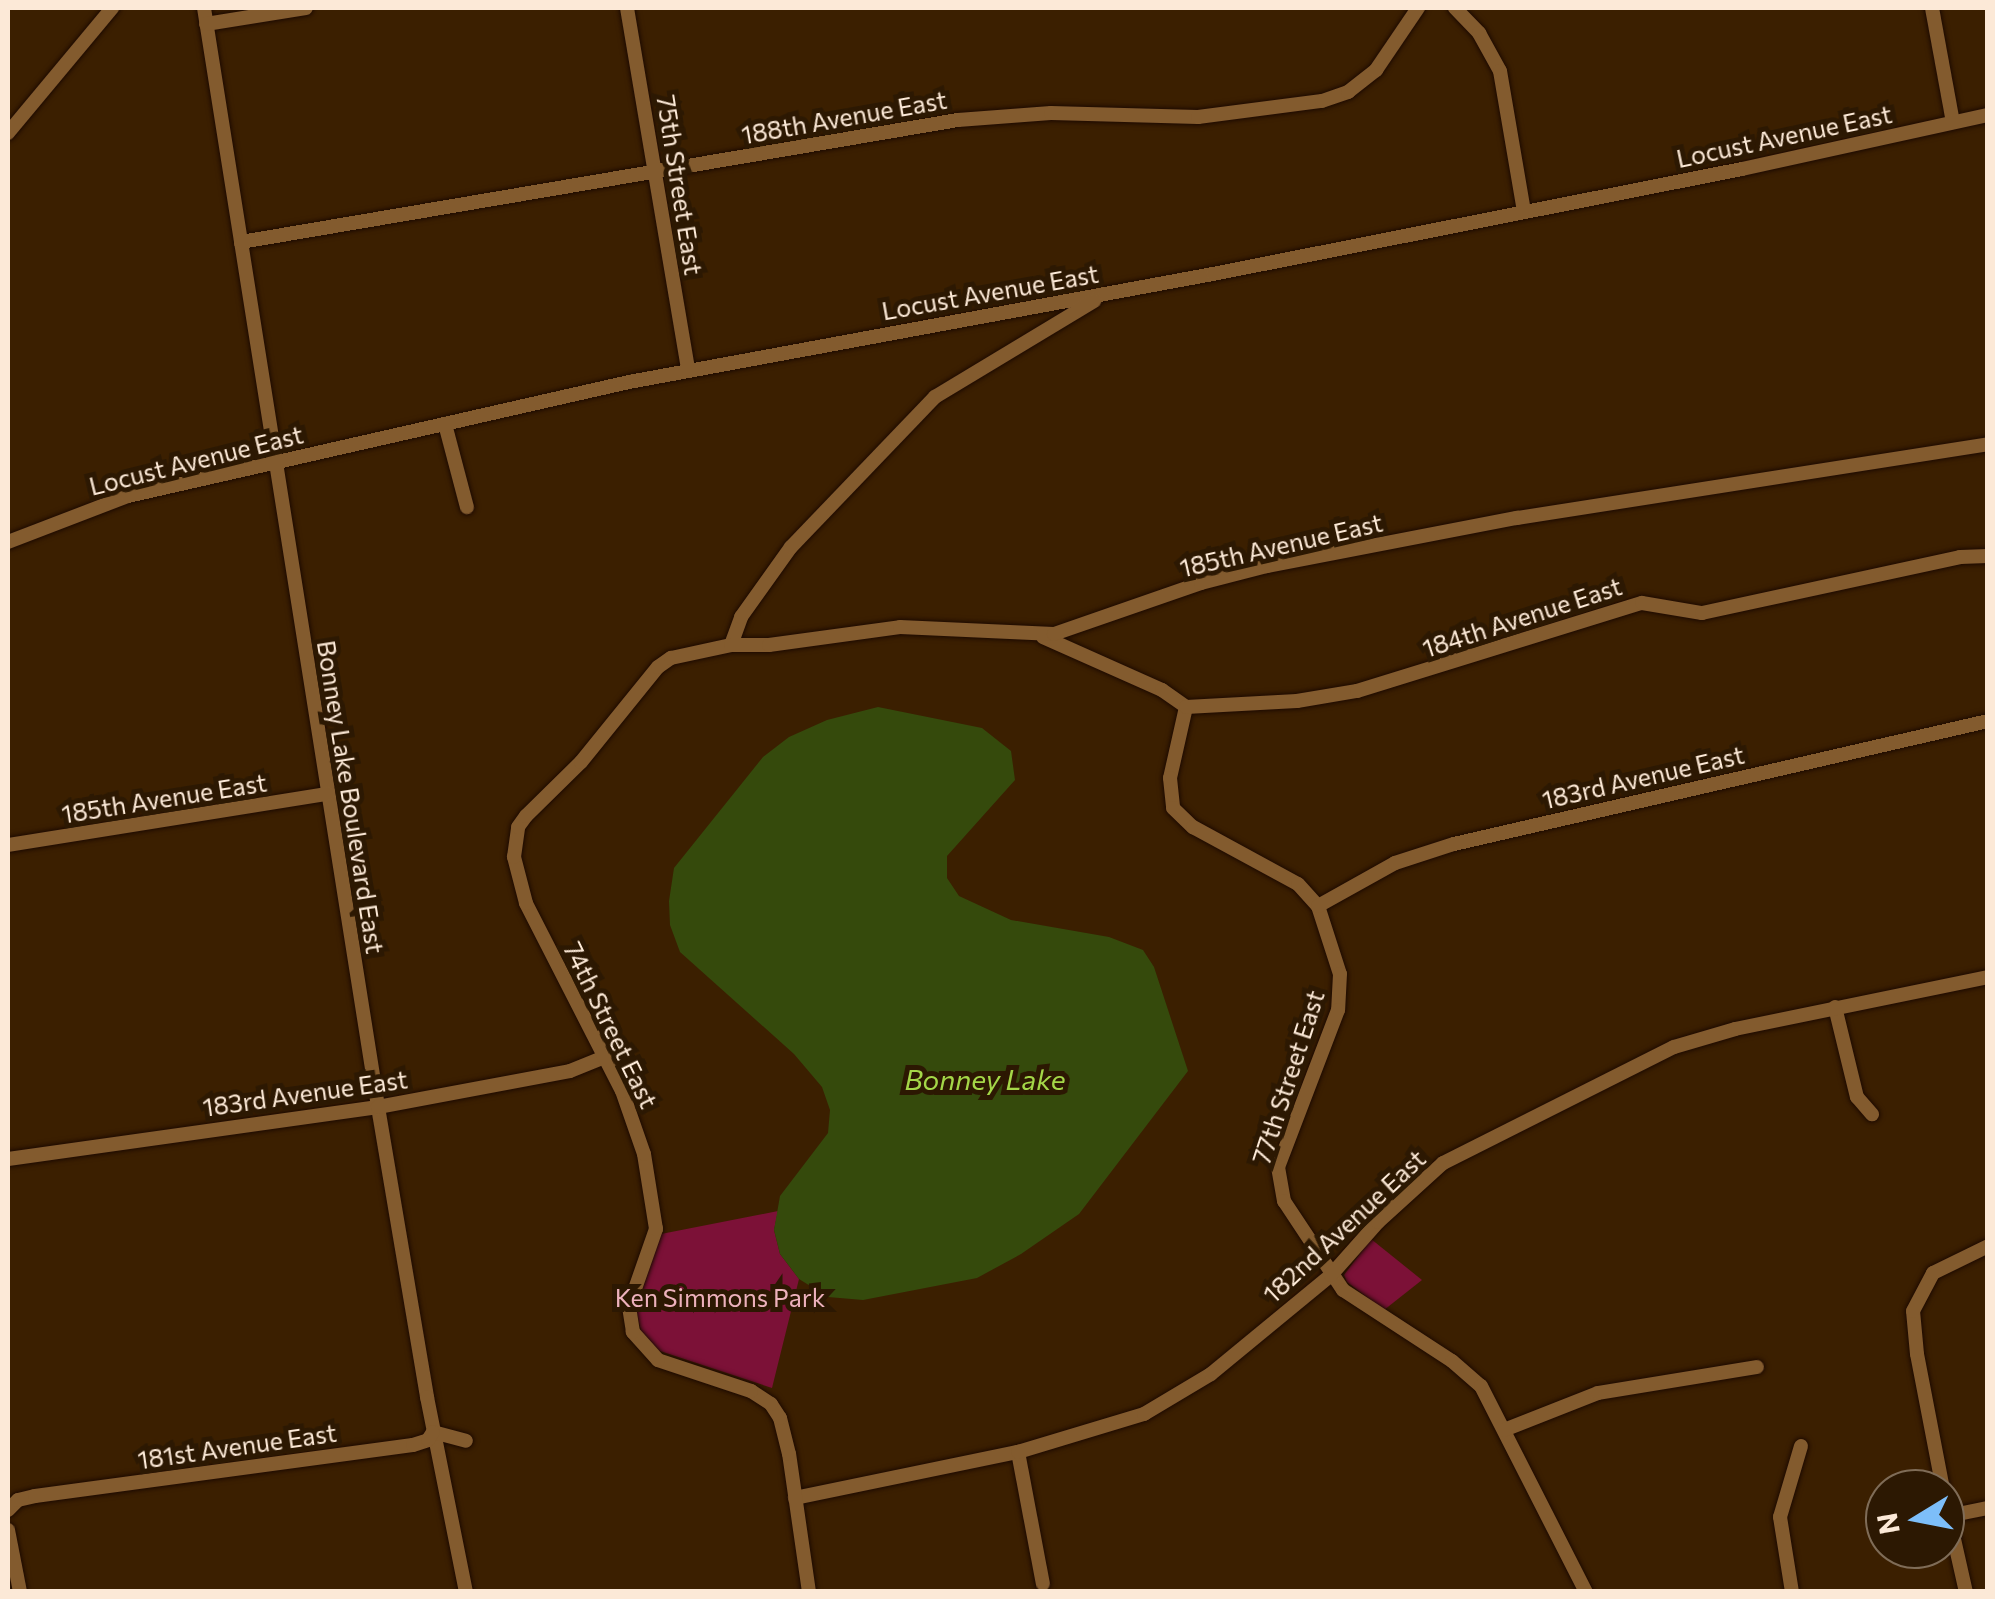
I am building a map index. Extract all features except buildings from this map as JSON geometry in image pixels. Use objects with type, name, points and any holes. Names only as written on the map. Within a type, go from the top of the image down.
[{"type":"street","points":[[8,134],[112,8]]},
{"type":"street","name":"Bonney Lake Boulevard East","points":[[204,8],[378,1107],[433,1432],[466,1592]]},
{"type":"street","points":[[206,24],[306,8]]},
{"type":"street","name":"75th Street East","points":[[627,8],[688,369]]},
{"type":"street","name":"188th Avenue East","points":[[241,242],[989,116],[1051,112],[1198,117],[1322,101],[1348,92],[1376,70],[1418,8]]},
{"type":"street","points":[[1454,8],[1480,33],[1500,71],[1524,212]]},
{"type":"street","points":[[1932,8],[1953,122]]},
{"type":"street","name":"Locust Avenue East","points":[[8,542],[108,502],[688,369],[1104,295],[1988,115]]},
{"type":"street","points":[[731,644],[741,617],[790,547],[935,397],[1104,295]]},
{"type":"street","points":[[445,424],[467,507]]},
{"type":"street","name":"185th Avenue East","points":[[533,809],[581,762],[658,667],[671,658],[731,644],[769,645],[900,627],[1040,635],[1267,566],[1517,518],[1988,444]]},
{"type":"street","name":"184th Avenue East","points":[[1186,707],[1296,701],[1357,691],[1642,602],[1702,613],[1960,557],[1988,556]]},
{"type":"street","points":[[1040,635],[1162,690],[1186,707]]},
{"type":"street","name":"77th Street East","points":[[1186,707],[1170,778],[1177,814],[1286,875],[1318,906],[1336,955],[1341,996],[1277,1178],[1292,1218],[1331,1275],[1358,1302],[1474,1378],[1586,1592]]},
{"type":"street","name":"183rd Avenue East","points":[[1318,906],[1396,863],[1454,844],[1988,721]]},
{"type":"street","name":"185th Avenue East","points":[[8,846],[328,794]]},
{"type":"street","name":"74th Street East","points":[[533,809],[515,838],[522,890],[636,1125],[656,1214],[650,1253],[629,1306],[633,1332],[658,1360],[751,1391],[771,1404],[783,1427],[809,1592]]},
{"type":"street","name":"182nd Avenue East","points":[[795,1498],[1018,1452],[1110,1427],[1177,1396],[1331,1275],[1378,1222],[1444,1163],[1674,1047],[1834,1007],[1988,977]]},
{"type":"street","points":[[1834,1007],[1857,1098],[1872,1114]]},
{"type":"street","name":"183rd Avenue East","points":[[8,1159],[378,1107],[570,1071],[605,1057]]},
{"type":"street","points":[[1939,1469],[1913,1328],[1920,1291],[1942,1266],[1988,1246]]},
{"type":"street","points":[[1504,1430],[1598,1393],[1757,1367]]},
{"type":"street","points":[[433,1432],[466,1441]]},
{"type":"street","name":"181st Avenue East","points":[[9,1508],[35,1496],[413,1445],[428,1440],[433,1432]]},
{"type":"street","points":[[1792,1592],[1780,1518],[1801,1446]]},
{"type":"street","points":[[1018,1452],[1043,1584]]},
{"type":"street","points":[[8,1530],[20,1592]]},
{"type":"green space","name":"Ken Simmons Park","points":[[778,1211],[774,1230],[780,1254],[799,1279],[772,1388],[657,1350],[641,1331],[636,1309],[661,1234]]},
{"type":"green space","points":[[1371,1239],[1422,1280],[1384,1310],[1347,1282],[1344,1275]]},
{"type":"water","name":"Bonney Lake","points":[[878,707],[982,728],[1011,751],[1015,780],[947,856],[947,878],[959,896],[1011,920],[1109,937],[1143,950],[1154,967],[1188,1071],[1079,1214],[1021,1254],[977,1278],[863,1300],[828,1297],[799,1279],[780,1254],[774,1230],[780,1196],[828,1133],[830,1110],[822,1087],[794,1054],[680,952],[670,925],[669,901],[674,868],[763,757],[789,737],[827,720]]}]
